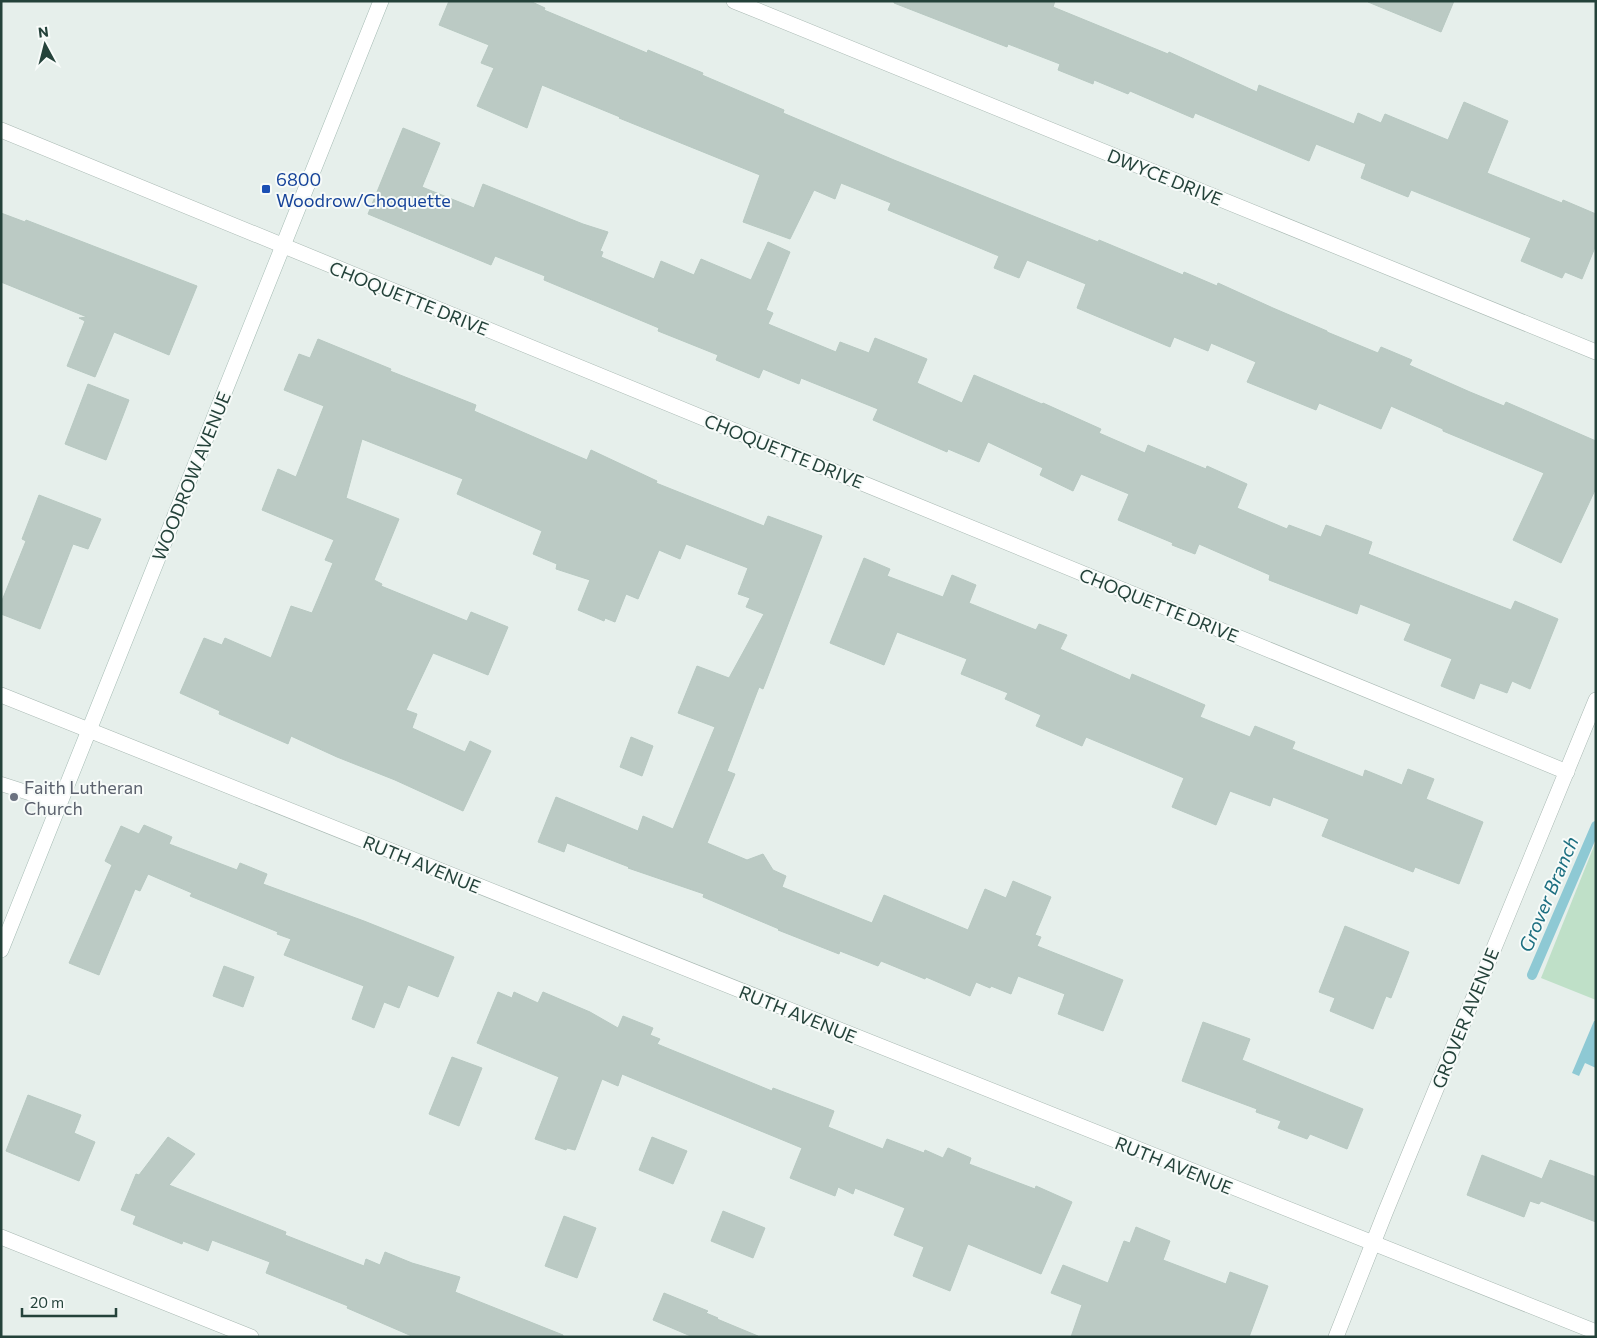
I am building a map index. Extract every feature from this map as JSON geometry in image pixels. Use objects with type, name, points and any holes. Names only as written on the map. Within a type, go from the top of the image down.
[{"type":"street","name":"WOODROW AVENUE","points":[[1,950],[381,1]]},
{"type":"street","name":"DWYCE DRIVE","points":[[734,1],[1596,352]]},
{"type":"street","name":"CHOQUETTE DRIVE","points":[[1,130],[1567,772]]},
{"type":"street","name":"RUTH AVENUE","points":[[1,696],[1596,1332]]},
{"type":"street","name":"GROVER AVENUE","points":[[1336,1337],[1372,1244],[1596,700]]},
{"type":"street","points":[[1,1237],[251,1337]]},
{"type":"lane","points":[[1,784],[60,803]]},
{"type":"green space","points":[[1596,841],[1596,1000],[1541,978]]},
{"type":"water","points":[[1594,1021],[1596,1021],[1596,1068],[1585,1063],[1579,1076],[1572,1073]]},
{"type":"building","points":[[449,1],[530,1],[545,8],[544,10],[647,53],[648,50],[703,73],[702,75],[784,110],[783,113],[894,160],[1183,275],[1184,272],[1217,286],[1218,283],[1378,353],[1381,347],[1412,360],[1409,365],[1470,392],[1504,406],[1506,402],[1596,441],[1596,488],[1561,563],[1513,540],[1544,473],[1443,431],[1443,429],[1391,406],[1381,429],[1319,403],[1316,410],[1247,382],[1256,362],[1211,343],[1208,351],[1174,337],[1170,347],[1077,308],[1086,284],[1027,260],[1019,278],[994,268],[999,256],[888,210],[891,203],[841,183],[835,199],[814,190],[790,239],[743,222],[760,175],[542,85],[527,128],[477,106],[494,68],[481,63],[489,45],[439,25]]},
{"type":"building","points":[[894,1],[1055,1],[1053,7],[1168,54],[1169,52],[1257,92],[1259,85],[1354,124],[1358,113],[1381,123],[1385,114],[1448,140],[1464,102],[1508,121],[1487,173],[1562,203],[1563,200],[1596,214],[1596,245],[1582,279],[1565,272],[1562,278],[1521,261],[1531,238],[1411,190],[1408,197],[1361,178],[1366,164],[1316,144],[1309,161],[1195,113],[1193,118],[1130,91],[1128,94],[1094,80],[1093,84],[1058,70],[1060,64],[1008,44],[1007,47],[894,3]]},
{"type":"building","points":[[1369,1],[1454,1],[1441,32]]},
{"type":"building","points":[[403,128],[440,143],[422,187],[474,208],[483,184],[608,232],[600,251],[603,252],[601,257],[654,279],[661,261],[694,275],[701,259],[751,280],[768,242],[790,252],[766,310],[773,313],[768,324],[836,352],[840,342],[869,353],[875,338],[927,359],[917,383],[962,403],[974,375],[1101,429],[1099,433],[1145,453],[1148,445],[1206,469],[1207,466],[1247,484],[1237,508],[1287,529],[1289,525],[1321,537],[1326,525],[1372,542],[1368,554],[1511,610],[1515,601],[1558,619],[1530,689],[1512,681],[1507,693],[1480,683],[1474,699],[1441,686],[1452,659],[1404,640],[1411,624],[1360,604],[1357,614],[1269,580],[1270,575],[1199,544],[1195,554],[1172,545],[1173,543],[1118,520],[1129,494],[1081,474],[1073,491],[1040,475],[1043,468],[988,442],[979,462],[948,449],[947,452],[873,420],[878,409],[801,378],[799,384],[763,369],[759,378],[716,360],[718,355],[658,331],[659,328],[544,280],[545,276],[495,256],[491,265],[368,214]]},
{"type":"building","points":[[1,213],[25,222],[26,220],[197,286],[169,355],[114,332],[95,377],[67,366],[85,321],[79,318],[87,317],[1,282]]},
{"type":"building","points":[[318,339],[391,369],[390,371],[476,405],[474,411],[587,460],[591,450],[657,481],[656,483],[764,526],[768,516],[822,536],[763,689],[759,687],[727,771],[735,774],[707,843],[747,860],[763,854],[773,870],[786,876],[782,887],[872,923],[884,895],[968,930],[985,889],[1006,898],[1013,881],[1051,897],[1035,935],[1041,937],[1037,946],[1123,980],[1103,1031],[1058,1014],[1065,994],[1018,976],[1011,994],[976,982],[970,996],[926,977],[925,979],[881,961],[878,966],[840,951],[839,954],[703,897],[704,894],[628,868],[567,843],[564,852],[538,842],[556,797],[638,831],[643,816],[673,829],[715,727],[678,713],[697,666],[729,678],[764,614],[746,607],[750,598],[738,594],[748,568],[686,544],[680,559],[659,550],[638,599],[626,594],[615,622],[605,618],[604,621],[578,610],[590,580],[556,569],[557,564],[533,554],[542,531],[457,494],[463,479],[362,439],[346,498],[399,519],[374,580],[382,584],[381,586],[467,621],[471,612],[508,627],[488,675],[433,653],[406,710],[417,714],[412,728],[465,752],[470,741],[491,751],[463,811],[291,736],[288,744],[219,714],[220,711],[180,693],[204,638],[222,645],[225,638],[271,658],[291,606],[312,613],[333,563],[325,560],[334,540],[262,510],[278,469],[296,477],[324,406],[284,390],[299,354],[310,358]]},
{"type":"building","points":[[88,384],[129,400],[106,460],[65,444]]},
{"type":"building","points":[[39,495],[101,519],[88,549],[73,544],[40,629],[1,614],[1,603],[26,541],[22,539]]},
{"type":"building","points":[[864,558],[890,569],[887,576],[943,597],[952,575],[976,585],[969,603],[1036,630],[1039,624],[1067,635],[1060,649],[1130,680],[1132,674],[1205,705],[1200,717],[1250,737],[1255,726],[1295,742],[1292,749],[1363,777],[1365,770],[1402,785],[1408,769],[1434,779],[1426,799],[1483,822],[1459,884],[1415,867],[1413,872],[1322,836],[1329,819],[1273,797],[1270,806],[1230,791],[1216,825],[1172,807],[1184,778],[1086,737],[1082,746],[1036,726],[1041,715],[1005,699],[1008,693],[961,674],[967,659],[897,632],[884,665],[830,643]]},
{"type":"building","points":[[631,737],[653,746],[642,776],[620,767]]},
{"type":"building","points":[[144,825],[172,837],[169,844],[237,870],[240,863],[267,874],[263,884],[454,957],[438,997],[408,985],[399,1008],[384,1002],[374,1028],[352,1019],[364,986],[284,955],[291,939],[190,896],[192,893],[148,874],[140,891],[135,889],[99,975],[69,963],[112,865],[105,861],[121,826],[139,834]]},
{"type":"building","points":[[1345,926],[1409,952],[1391,998],[1386,996],[1373,1029],[1330,1011],[1335,998],[1319,992]]},
{"type":"building","points":[[224,966],[254,977],[243,1007],[213,996]]},
{"type":"building","points":[[498,992],[512,998],[514,992],[538,1003],[543,992],[590,1012],[618,1028],[623,1016],[653,1028],[650,1035],[660,1039],[657,1044],[772,1091],[773,1088],[834,1111],[828,1127],[883,1149],[887,1139],[924,1153],[925,1150],[943,1158],[948,1148],[971,1158],[969,1164],[1035,1189],[1036,1186],[1072,1202],[1041,1274],[968,1244],[950,1291],[913,1276],[924,1247],[894,1235],[905,1208],[855,1188],[853,1194],[838,1187],[835,1196],[790,1178],[802,1148],[622,1074],[618,1086],[602,1079],[575,1150],[567,1148],[566,1150],[535,1139],[559,1077],[477,1043]]},
{"type":"building","points":[[1203,1022],[1250,1039],[1242,1060],[1363,1109],[1347,1149],[1310,1134],[1307,1139],[1278,1128],[1281,1121],[1256,1112],[1257,1109],[1182,1081]]},
{"type":"building","points":[[452,1057],[482,1068],[459,1126],[429,1114]]},
{"type":"building","points":[[28,1095],[81,1115],[74,1133],[95,1142],[79,1181],[6,1151]]},
{"type":"building","points":[[168,1137],[195,1154],[169,1185],[286,1232],[285,1235],[364,1266],[366,1259],[380,1265],[385,1252],[412,1263],[460,1277],[455,1292],[563,1335],[563,1337],[414,1337],[347,1308],[348,1306],[266,1273],[270,1262],[212,1240],[208,1251],[183,1241],[182,1244],[133,1224],[136,1216],[121,1210],[136,1174],[139,1175]]},
{"type":"building","points":[[652,1137],[687,1151],[673,1184],[639,1170]]},
{"type":"building","points":[[1482,1155],[1542,1179],[1550,1160],[1596,1177],[1596,1222],[1541,1201],[1539,1204],[1530,1201],[1524,1217],[1467,1195]]},
{"type":"building","points":[[723,1211],[765,1228],[753,1258],[711,1241]]},
{"type":"building","points":[[564,1216],[596,1228],[577,1278],[545,1266]]},
{"type":"building","points":[[1136,1227],[1170,1241],[1163,1260],[1226,1284],[1230,1272],[1268,1286],[1249,1337],[1071,1337],[1082,1305],[1051,1293],[1063,1265],[1108,1283],[1124,1241],[1130,1243]]},
{"type":"building","points":[[664,1293],[708,1311],[706,1313],[717,1319],[758,1337],[693,1337],[653,1320]]},
{"type":"waterway","name":"Grover Branch","points":[[1532,975],[1596,826]]},
{"type":"place","name":"6800 Woodrow/Choquette","points":[[266,189]]},
{"type":"place","name":"Faith Lutheran Church","points":[[14,797]]}]
